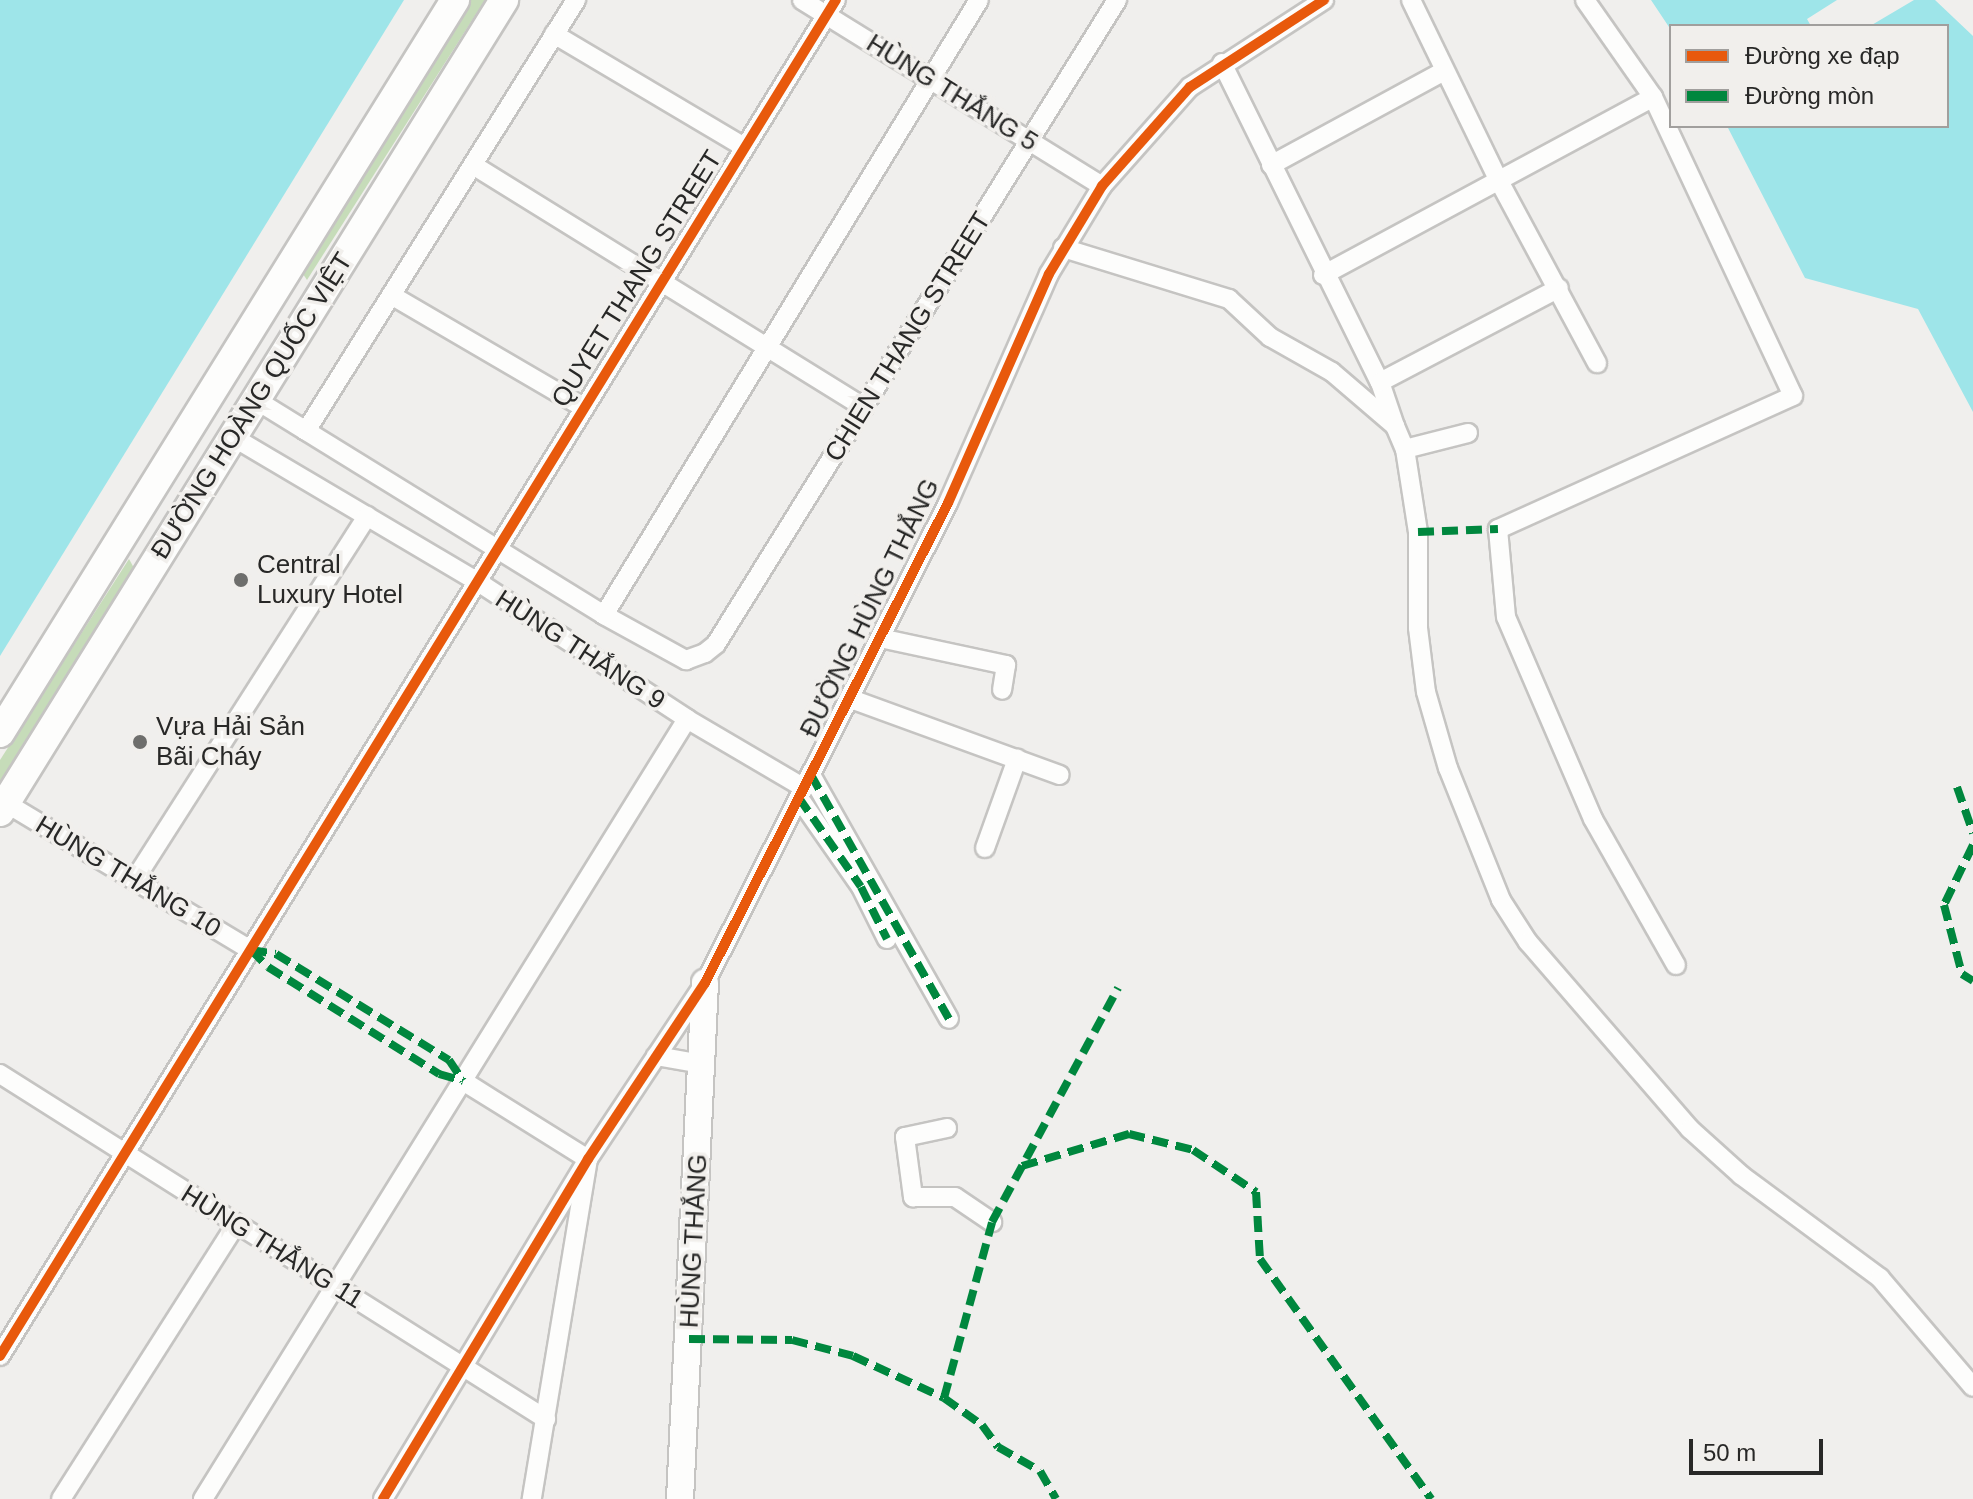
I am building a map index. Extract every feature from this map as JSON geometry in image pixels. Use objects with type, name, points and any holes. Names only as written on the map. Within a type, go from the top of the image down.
[{"type":"main road","name":"ĐƯỜNG HOÀNG QUỐC VIỆT","points":[[0,733],[455,0]]},
{"type":"main road","name":"ĐƯỜNG HOÀNG QUỐC VIỆT","points":[[3,808],[504,0]]},
{"type":"main road","points":[[220,378],[256,400]]},
{"type":"main road","points":[[197,416],[233,437]]},
{"type":"street","points":[[306,431],[576,0]]},
{"type":"street","name":"HÙNG THẮNG 5","points":[[802,0],[832,8],[929,78],[1102,186]]},
{"type":"street","points":[[256,400],[604,615],[979,0]]},
{"type":"street","name":"CHIEN THANG STREET","points":[[604,615],[686,660],[716,644],[1117,0]]},
{"type":"street","name":"ĐƯỜNG HÙNG THẮNG","points":[[383,1499],[588,1159],[705,983],[851,699],[1063,248],[1102,186],[1145,134],[1222,63],[1324,0]]},
{"type":"street","points":[[1411,0],[1499,181],[1597,363]]},
{"type":"street","points":[[1585,0],[1653,97],[1793,396],[1498,529],[1506,617],[1593,819],[1676,965]]},
{"type":"street","name":"QUYET THANG STREET","points":[[0,1356],[832,8]]},
{"type":"street","points":[[554,34],[744,147]]},
{"type":"street","points":[[1222,63],[1323,275],[1380,382],[1405,449],[1418,532],[1418,628],[1426,692],[1448,768],[1501,900],[1528,942],[1690,1129],[1741,1175],[1880,1278],[1973,1387]]},
{"type":"street","points":[[1271,165],[1444,71]]},
{"type":"street","points":[[1323,275],[1653,97]]},
{"type":"street","points":[[473,165],[864,407]]},
{"type":"street","points":[[1063,248],[1229,299],[1270,337],[1332,372],[1395,426]]},
{"type":"street","points":[[1380,382],[1559,288]]},
{"type":"street","points":[[391,295],[584,408]]},
{"type":"street","points":[[1405,449],[1468,433]]},
{"type":"street","name":"HÙNG THẮNG 9","points":[[233,437],[478,582],[687,719],[805,787]]},
{"type":"street","points":[[135,879],[367,516]]},
{"type":"street","points":[[880,638],[1006,665],[1002,690]]},
{"type":"street","points":[[851,699],[1060,775]]},
{"type":"street","points":[[203,1499],[687,719]]},
{"type":"street","points":[[985,848],[1017,759]]},
{"type":"street","points":[[805,787],[887,939]]},
{"type":"street","points":[[805,787],[949,1019]]},
{"type":"street","name":"HÙNG THẮNG 10","points":[[3,808],[135,879],[251,950]]},
{"type":"street","name":"HÙNG THẮNG","points":[[680,1499],[705,983]]},
{"type":"street","points":[[656,1056],[702,1064]]},
{"type":"street","name":"HÙNG THẮNG 11","points":[[0,1074],[546,1419]]},
{"type":"street","points":[[463,1081],[588,1159],[532,1499]]},
{"type":"street","points":[[947,1128],[905,1137],[913,1197],[955,1197],[992,1222]]},
{"type":"street","points":[[61,1499],[236,1224]]},
{"type":"green space","points":[[470,0],[485,0],[307,280],[301,271]]},
{"type":"green space","points":[[129,559],[134,568],[0,784],[0,760]]},
{"type":"water","points":[[0,0],[404,0],[0,656]]},
{"type":"water","points":[[1651,0],[1837,0],[1807,19],[1810,24],[1669,24],[1669,27]]},
{"type":"water","points":[[1914,0],[1935,0],[1973,36],[1973,412],[1918,309],[1805,278],[1728,128],[1949,128],[1949,24],[1873,24]]},
{"type":"marked path","points":[[1418,532],[1498,529]]},
{"type":"marked path","points":[[811,775],[949,1019]]},
{"type":"marked path","points":[[1957,787],[1973,833]]},
{"type":"marked path","points":[[799,798],[861,887],[887,939]]},
{"type":"marked path","points":[[1973,845],[1944,905],[1962,974],[1973,981]]},
{"type":"marked path","points":[[251,950],[276,954],[449,1060],[463,1081]]},
{"type":"marked path","points":[[251,950],[268,967],[439,1074],[463,1081]]},
{"type":"marked path","points":[[944,1398],[992,1222],[1118,988]]},
{"type":"marked path","points":[[1022,1166],[1129,1134],[1193,1150],[1256,1192],[1260,1259],[1431,1499]]},
{"type":"marked path","points":[[689,1339],[792,1340],[853,1356],[944,1398],[982,1425],[998,1447],[1040,1471],[1056,1499]]},
{"type":"cycle path","points":[[0,1356],[836,0]]},
{"type":"cycle path","points":[[383,1499],[588,1159],[705,983],[948,503],[1049,274],[1102,186],[1190,87],[1324,0]]},
{"type":"place","name":"Central Luxury Hotel","points":[[241,580]]},
{"type":"place","name":"Vựa Hải Sản Bãi Cháy","points":[[140,742]]}]
